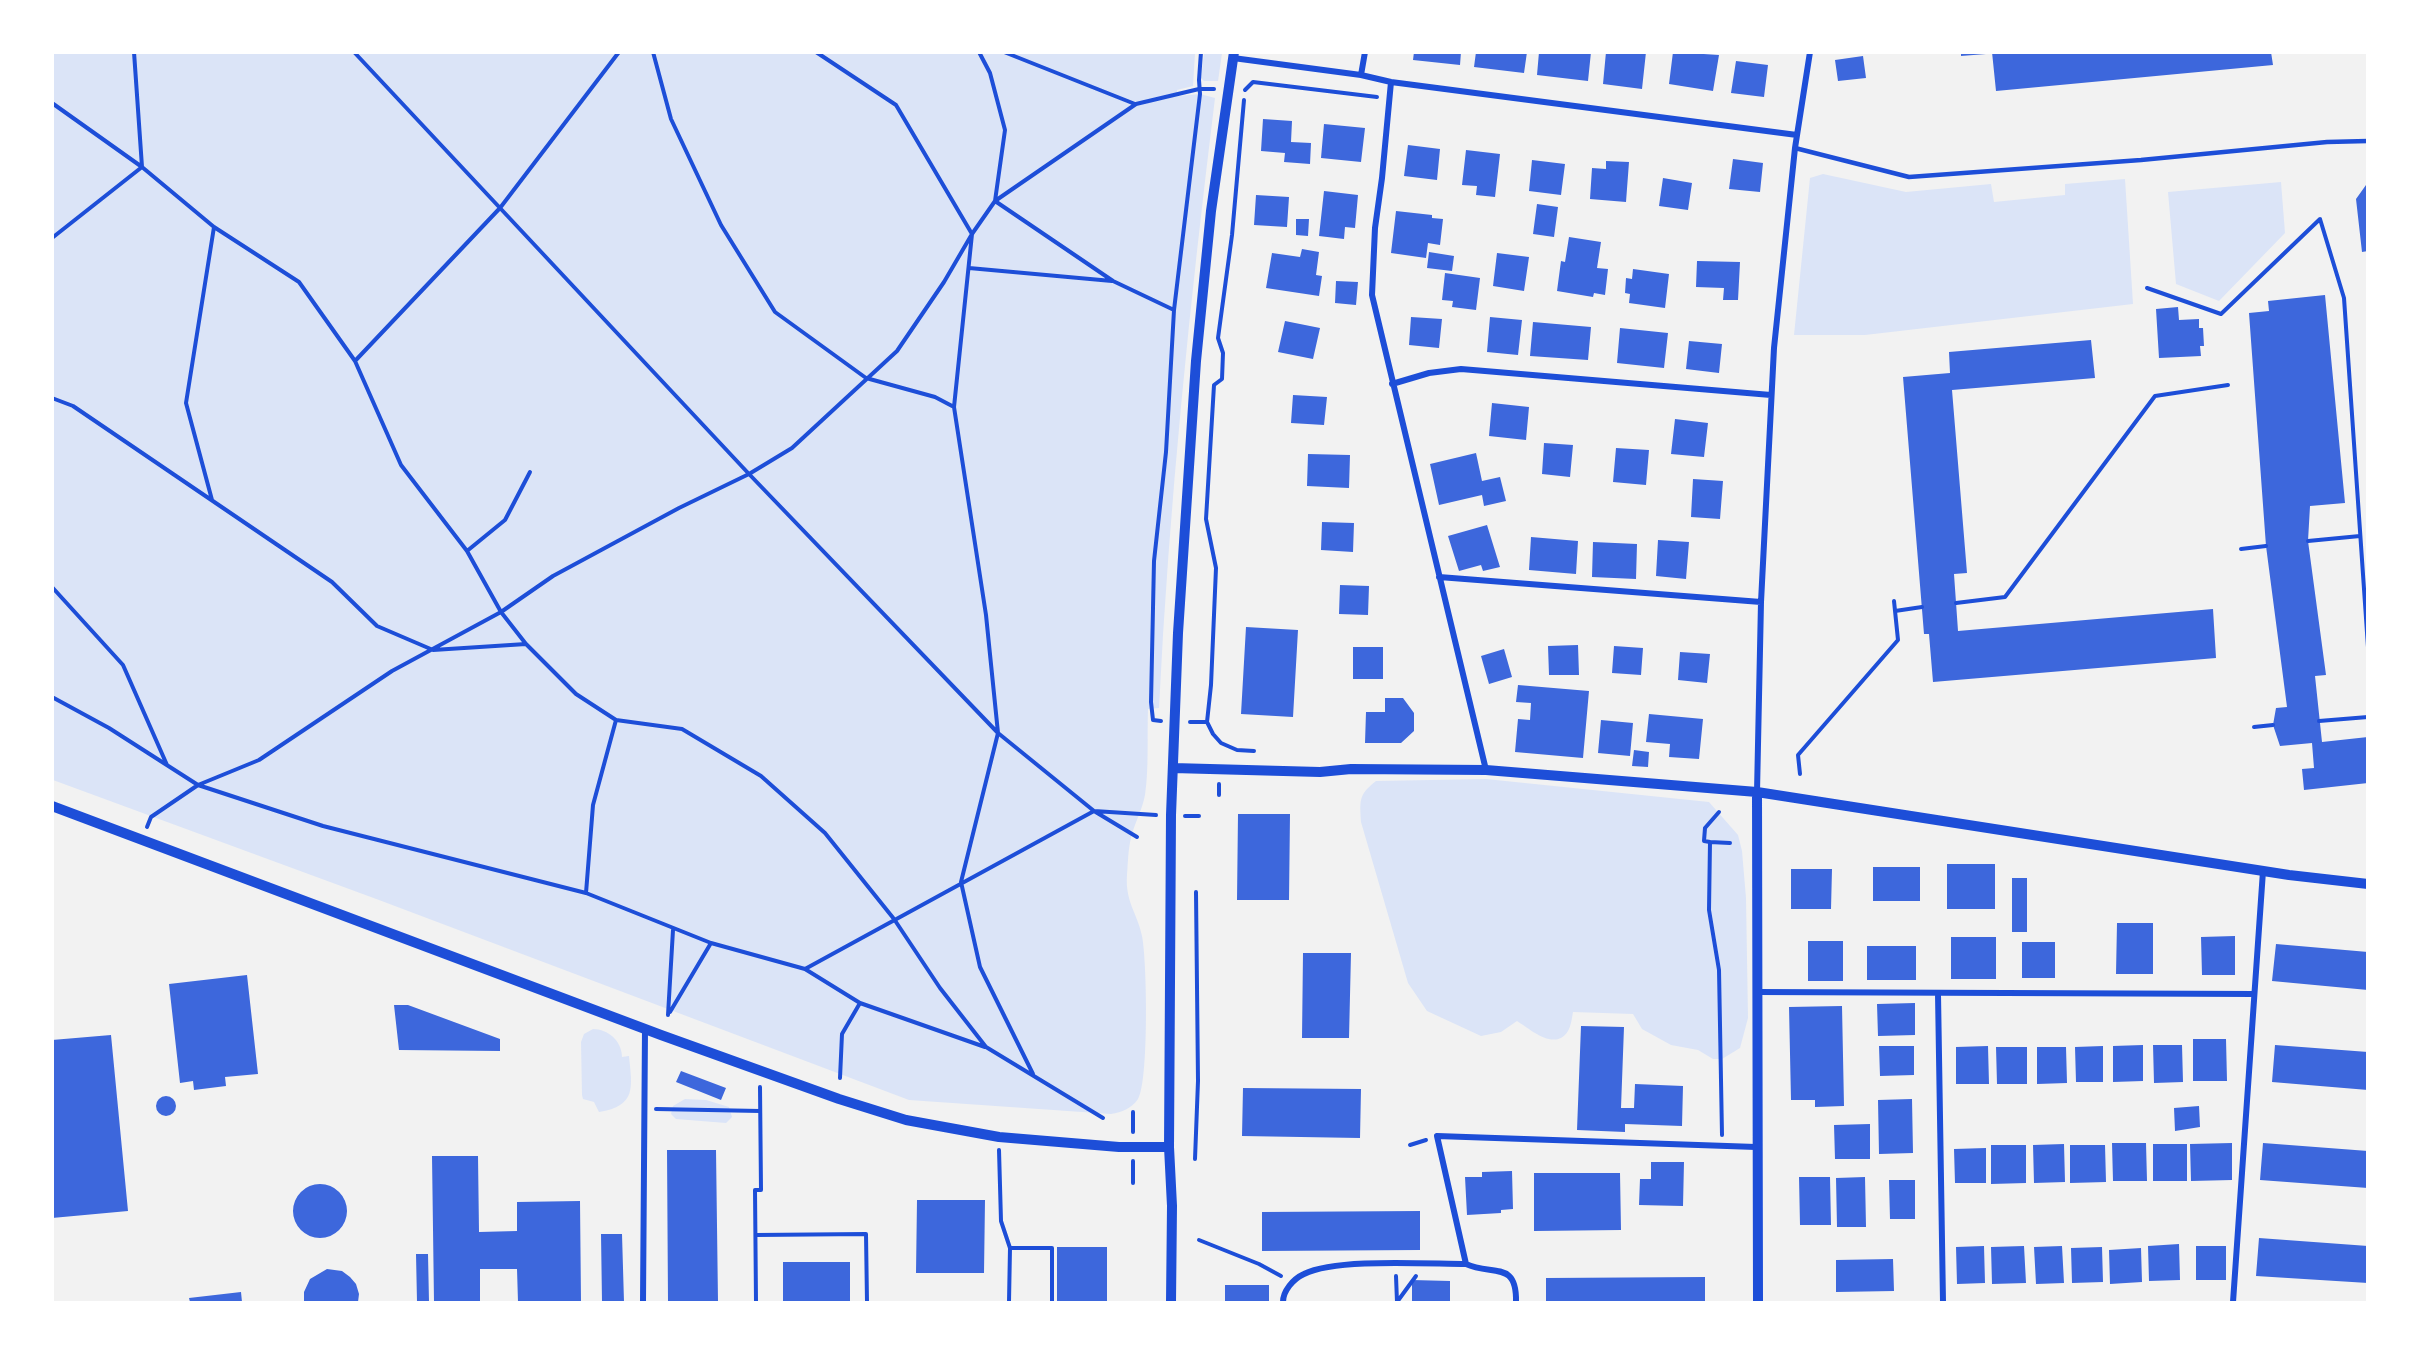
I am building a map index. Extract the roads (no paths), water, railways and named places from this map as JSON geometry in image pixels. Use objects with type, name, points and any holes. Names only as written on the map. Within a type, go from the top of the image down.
[{"type":"street","points":[[1361,75],[1365,52]]},
{"type":"street","points":[[1758,1302],[1756,992],[1761,602],[1774,348],[1795,148],[1810,52]]},
{"type":"street","points":[[1171,1302],[1172,1206],[1169,1148],[1173,768],[1178,633],[1196,361],[1211,211],[1233,55],[1361,75],[1391,82],[1797,135]]},
{"type":"street","points":[[1391,82],[1375,228],[1371,295],[1486,770]]},
{"type":"street","points":[[1392,384],[1429,374],[1461,369],[1771,395]]},
{"type":"street","points":[[1439,577],[1761,602]]},
{"type":"street","points":[[1173,768],[1320,772],[1351,769],[1486,770],[1757,792],[2263,871],[2367,884]]},
{"type":"street","points":[[52,806],[645,1029],[839,1099],[906,1120],[999,1137],[1119,1147],[1169,1148]]},
{"type":"street","points":[[2233,1302],[2263,871]]},
{"type":"street","points":[[1756,992],[2254,994]]},
{"type":"street","points":[[1938,994],[1943,1302]]},
{"type":"street","points":[[643,1302],[645,1029]]},
{"type":"street","points":[[1466,1264],[1437,1136],[1756,1148]]},
{"type":"street","points":[[1283,1302],[1283,1296],[1293,1281],[1303,1274],[1321,1268],[1429,1264],[1466,1264],[1474,1268],[1498,1269],[1507,1273],[1513,1280],[1516,1302]]},
{"type":"lane","points":[[1795,148],[1909,177],[2140,160],[2327,142],[2367,141]]}]
